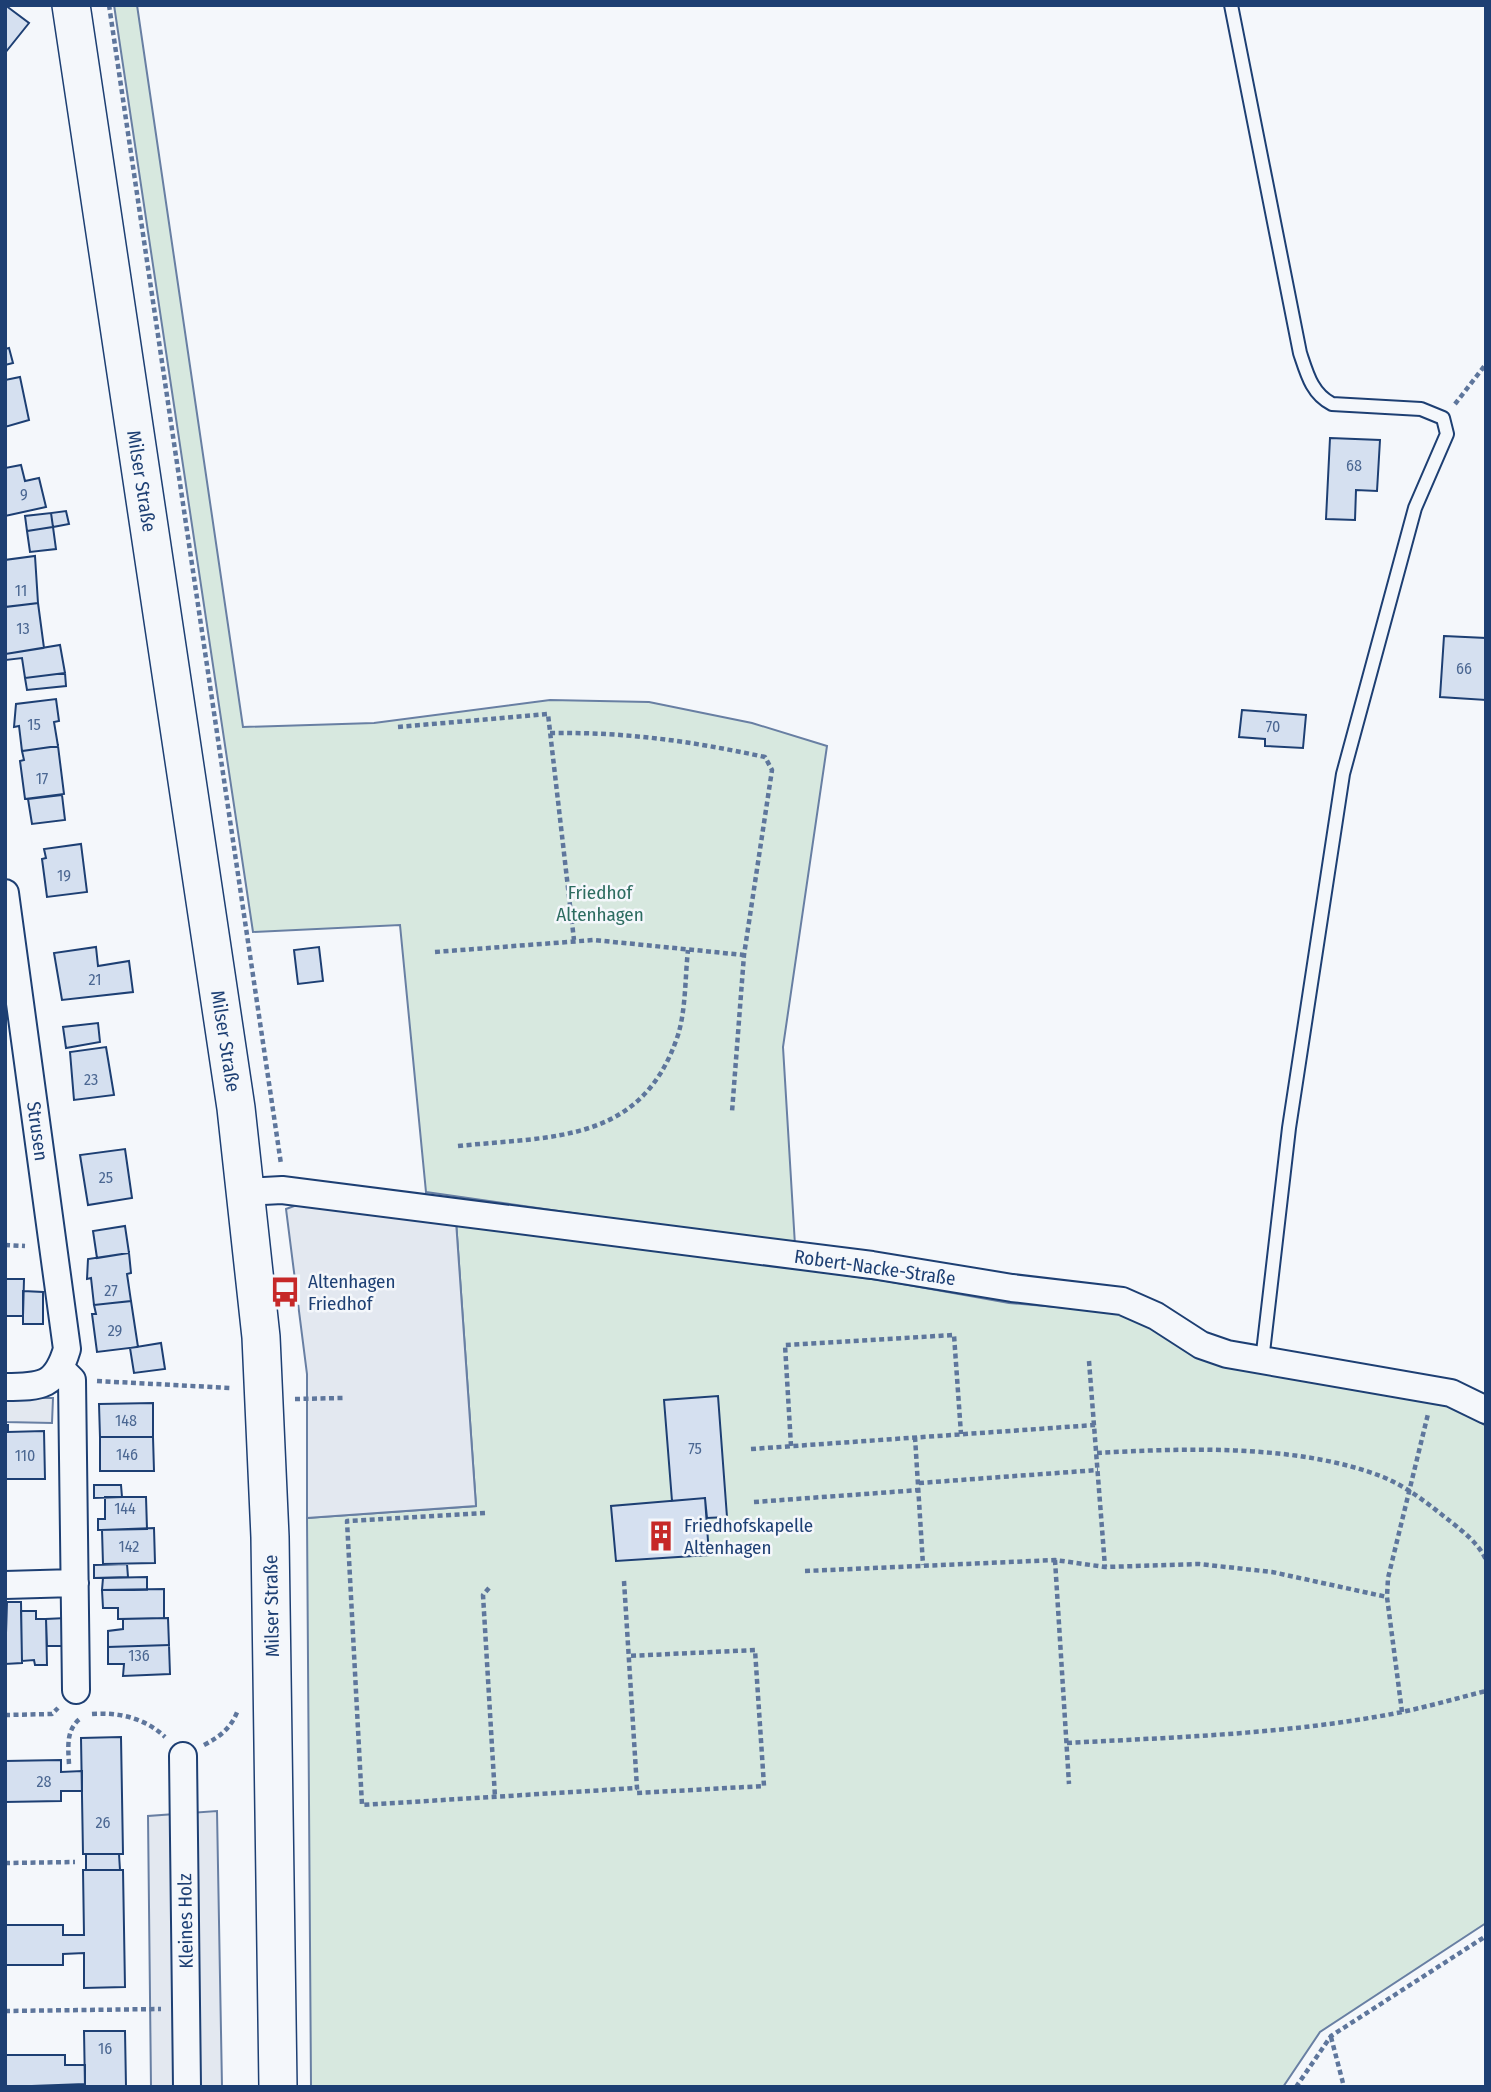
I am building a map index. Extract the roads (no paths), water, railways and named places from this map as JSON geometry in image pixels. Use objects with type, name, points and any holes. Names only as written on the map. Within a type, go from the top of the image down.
[{"type":"main road","name":"Milser Straße","points":[[71,5],[232,1080],[261,1337],[269,1511],[278,2087]]},
{"type":"street","name":"Strusen","points":[[5,893],[66,1334],[76,1690]]},
{"type":"street","name":"Robert-Nacke-Straße","points":[[246,1192],[294,1191],[872,1265],[1012,1288],[1122,1301],[1156,1316],[1201,1345],[1227,1354],[1434,1390],[1472,1401],[1486,1410]]},
{"type":"street","points":[[5,1387],[40,1386],[66,1375]]},
{"type":"street","points":[[5,1585],[75,1583]]},
{"type":"street","name":"Kleines Holz","points":[[183,1756],[187,2087]]},
{"type":"lane","points":[[1231,5],[1300,353],[1309,380],[1319,398],[1332,404],[1421,408],[1443,418],[1447,434],[1415,508],[1343,774],[1289,1128],[1262,1361]]},
{"type":"place","name":"Altenhagen Friedhof","points":[[285,1292]]},
{"type":"place","name":"Friedhofskapelle Altenhagen","points":[[661,1536]]},
{"type":"park label","name":"Friedhof Altenhagen","points":[[600,903]]}]
